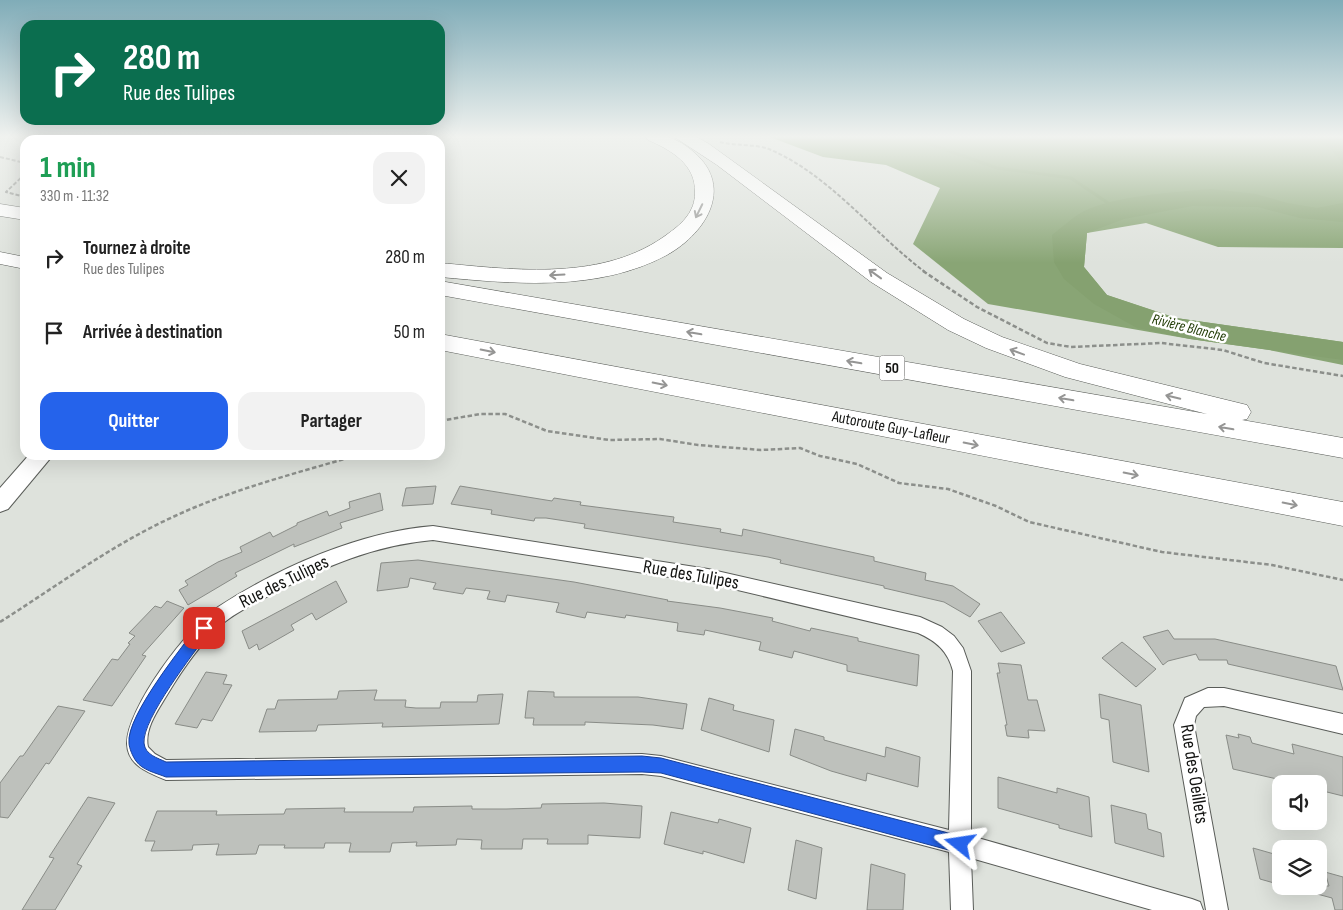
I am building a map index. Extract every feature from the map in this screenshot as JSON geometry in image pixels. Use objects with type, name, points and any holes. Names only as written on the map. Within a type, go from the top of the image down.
[{"type":"highway","points":[[445,270],[511,275],[577,274],[630,262],[670,244],[696,218],[704,202],[705,186],[702,178]]},
{"type":"highway","points":[[746,178],[905,295],[935,314],[981,337],[1045,362],[1094,376],[1343,440]]},
{"type":"highway","points":[[0,210],[20,213]]},
{"type":"highway","points":[[0,258],[20,262]]},
{"type":"highway","points":[[0,277],[20,279]]},
{"type":"highway","name":"50","points":[[445,289],[1343,448]]},
{"type":"highway","name":"Autoroute Guy-Lafleur","points":[[445,343],[1343,514]]},
{"type":"main road","points":[[0,492],[32,460]]},
{"type":"main road","points":[[0,503],[38,460]]},
{"type":"street","name":"Rue des Tulipes","points":[[960,844],[661,766],[642,764],[166,770],[146,761],[136,743],[145,716],[161,688],[194,640],[215,618],[288,578],[351,550],[402,535],[433,534],[708,576],[920,625],[944,637],[954,648],[962,671],[960,844],[962,910]]},
{"type":"street","name":"Rue des Oeillets","points":[[1217,910],[1184,725],[1186,713],[1191,704],[1211,696],[1224,697],[1343,724]]},
{"type":"street","points":[[960,844],[1192,910]]},
{"type":"path","points":[[817,178],[906,258],[929,275],[976,306],[1048,343],[1071,348],[1161,343],[1223,350],[1264,363],[1343,376]]},
{"type":"path","points":[[20,179],[6,192],[20,196]]},
{"type":"path","points":[[445,420],[480,414],[505,414],[547,430],[609,440],[660,439],[698,445],[761,450],[800,448],[820,456],[857,464],[899,483],[912,486],[940,487],[996,506],[1029,522],[1180,555],[1265,564],[1343,580]]},
{"type":"path","points":[[0,622],[136,535],[176,514],[240,491],[342,460]]},
{"type":"shaded area","points":[[918,178],[1343,178],[1343,248],[1218,247],[1146,223],[1087,233],[1084,267],[1107,295],[1176,318],[1343,342],[1343,365],[1269,350],[1190,339],[988,304],[913,244],[940,188]]},
{"type":"water","name":"Rivière Blanche","points":[[1211,189],[1256,194],[1287,203],[1317,208],[1343,203],[1343,222],[1300,218],[1258,207],[1192,206],[1124,219],[1087,233],[1084,267],[1107,295],[1176,318],[1343,342],[1343,360],[1190,339],[1137,328],[1094,304],[1064,279],[1054,262],[1052,235],[1079,214],[1107,203],[1125,199]]},
{"type":"building","points":[[436,486],[433,504],[402,506],[406,488]]},
{"type":"building","points":[[460,486],[552,501],[554,498],[581,502],[580,505],[674,517],[673,522],[721,529],[720,532],[742,536],[743,529],[874,557],[874,561],[926,573],[925,580],[953,586],[980,604],[970,617],[944,602],[884,588],[884,586],[780,563],[781,560],[768,557],[584,528],[585,524],[546,518],[535,518],[534,521],[491,514],[492,510],[451,504]]},
{"type":"building","points":[[380,493],[383,510],[340,523],[342,528],[294,547],[294,544],[235,573],[237,576],[188,605],[179,590],[188,585],[185,581],[218,562],[242,552],[240,547],[270,532],[273,537],[297,525],[297,523],[327,511],[329,516],[350,508],[349,502]]},
{"type":"building","points":[[418,560],[574,582],[667,601],[773,618],[772,621],[810,631],[811,628],[858,638],[858,641],[919,655],[917,686],[847,671],[847,665],[794,651],[792,658],[759,650],[761,642],[705,630],[704,635],[677,631],[678,623],[626,615],[625,618],[587,612],[585,618],[556,612],[559,603],[507,595],[505,602],[487,599],[490,591],[466,588],[463,594],[433,589],[436,583],[410,578],[408,587],[377,591],[381,563]]},
{"type":"building","points":[[336,581],[347,602],[316,620],[312,613],[291,625],[294,630],[259,650],[257,644],[249,649],[242,631]]},
{"type":"building","points":[[167,601],[184,608],[142,655],[146,656],[112,706],[83,700],[112,659],[118,660],[130,644],[128,643],[135,636],[129,633],[155,606],[161,608]]},
{"type":"building","points":[[1001,612],[1025,643],[1001,652],[978,621]]},
{"type":"building","points":[[1168,630],[1174,639],[1215,639],[1336,666],[1343,690],[1228,664],[1227,660],[1199,660],[1196,654],[1168,661],[1163,665],[1143,637]]},
{"type":"building","points":[[1122,642],[1156,669],[1136,687],[1102,658]]},
{"type":"building","points":[[998,663],[1021,665],[1028,700],[1037,700],[1045,731],[1028,730],[1029,738],[1007,736],[1005,725],[1007,725],[997,673],[1000,673]]},
{"type":"building","points":[[206,672],[227,675],[223,684],[232,685],[212,721],[202,719],[197,728],[175,724]]},
{"type":"building","points":[[377,690],[374,700],[406,700],[405,707],[416,708],[440,708],[441,702],[477,702],[478,695],[503,694],[499,724],[382,727],[383,723],[318,725],[316,731],[259,732],[267,709],[275,709],[278,700],[337,699],[339,691]]},
{"type":"building","points":[[528,691],[554,692],[554,697],[638,697],[687,704],[683,729],[653,725],[585,722],[585,725],[533,725],[534,718],[525,718]]},
{"type":"building","points":[[1099,694],[1141,705],[1149,772],[1113,762],[1109,720],[1101,718]]},
{"type":"building","points":[[709,698],[734,705],[733,710],[774,720],[769,752],[701,730]]},
{"type":"building","points":[[58,706],[85,711],[49,764],[46,763],[8,818],[0,817],[0,783],[20,756],[23,756]]},
{"type":"building","points":[[795,729],[824,737],[824,740],[885,757],[886,747],[920,757],[918,787],[867,773],[866,781],[831,771],[790,755]]},
{"type":"building","points":[[1238,734],[1250,737],[1252,743],[1294,754],[1292,744],[1343,757],[1343,796],[1327,792],[1327,775],[1272,775],[1272,778],[1233,769],[1226,735],[1239,738]]},
{"type":"building","points":[[998,777],[1057,793],[1057,788],[1089,797],[1092,837],[1059,828],[1059,825],[998,808]]},
{"type":"building","points":[[88,797],[115,803],[77,864],[82,866],[55,910],[22,910],[54,858],[49,857]]},
{"type":"building","points":[[604,803],[642,806],[640,838],[588,835],[588,844],[547,844],[548,839],[523,839],[522,849],[481,849],[482,840],[457,839],[456,845],[416,846],[417,842],[392,843],[390,852],[349,852],[351,843],[325,843],[324,848],[284,848],[285,845],[259,845],[256,854],[216,855],[219,844],[193,845],[192,850],[151,851],[155,841],[145,841],[157,811],[217,811],[216,815],[284,814],[286,809],[345,808],[344,812],[413,812],[414,807],[472,806],[472,809],[506,809],[541,808],[542,804]]},
{"type":"building","points":[[1111,805],[1146,814],[1148,829],[1161,833],[1164,857],[1115,843]]},
{"type":"building","points":[[671,812],[718,823],[719,819],[751,828],[744,863],[703,851],[703,854],[664,844]]},
{"type":"building","points":[[796,840],[822,848],[816,899],[788,890]]},
{"type":"building","points":[[1253,848],[1272,853],[1272,882],[1260,879]]},
{"type":"building","points":[[871,864],[905,874],[903,910],[867,910]]},
{"type":"building","points":[[1327,873],[1343,877],[1343,910],[1335,910],[1332,898],[1321,895],[1327,895],[1327,886],[1329,886]]},
{"type":"waterway","points":[[1072,178],[1108,203]]},
{"type":"route","points":[[204,628],[161,688],[139,728],[136,743],[140,754],[146,761],[166,770],[642,764],[684,770],[960,844]]}]
